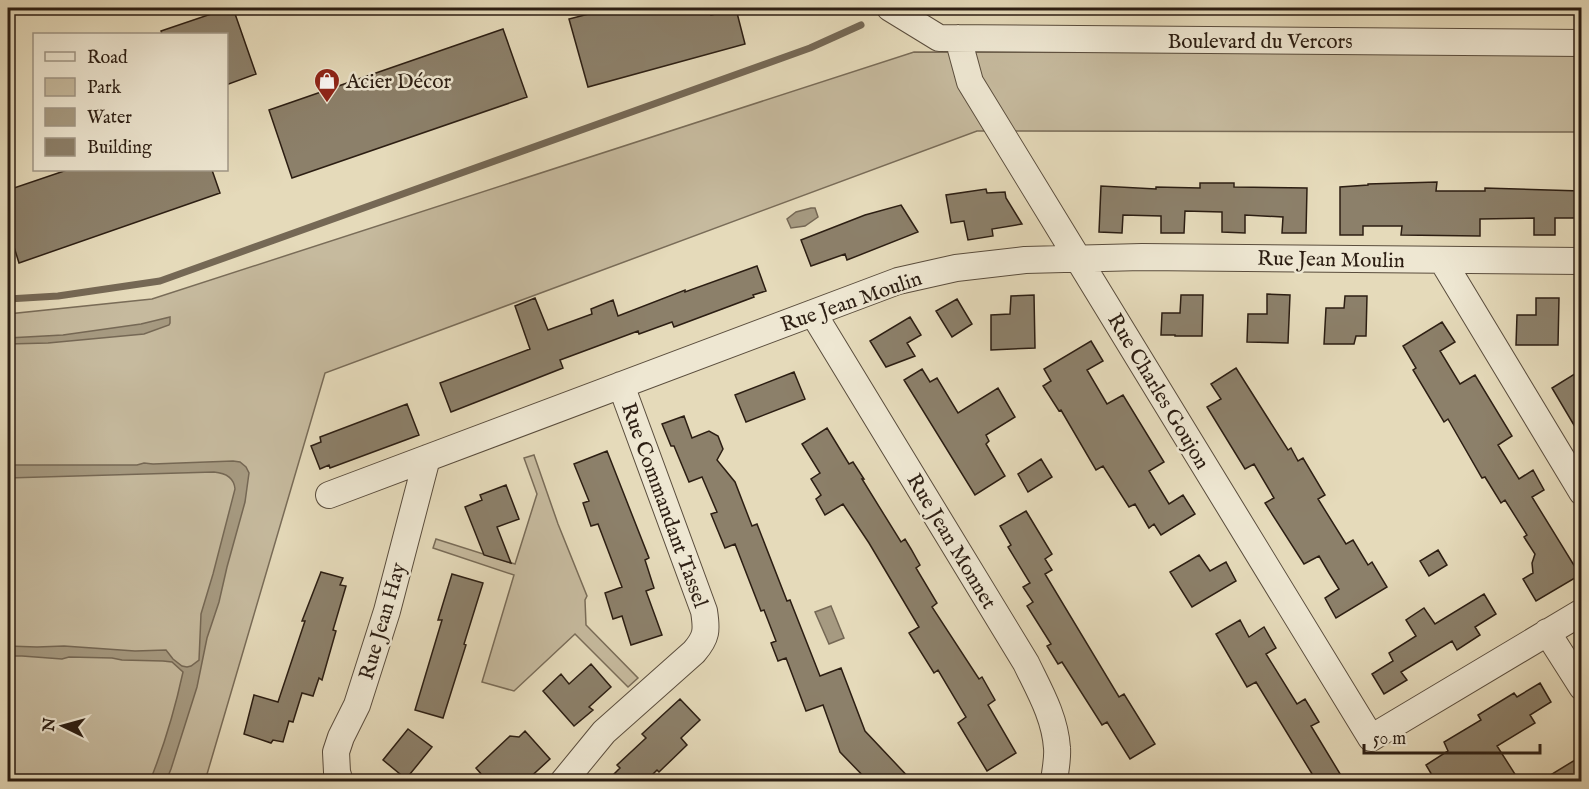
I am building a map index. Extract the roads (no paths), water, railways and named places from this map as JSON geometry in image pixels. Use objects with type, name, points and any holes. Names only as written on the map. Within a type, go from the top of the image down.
[{"type":"street","points":[[890,8],[949,38]]},
{"type":"street","name":"Boulevard du Vercors","points":[[949,38],[1581,43]]},
{"type":"street","name":"Rue Charles Goujon","points":[[949,38],[970,82],[1371,738],[1547,632]]},
{"type":"street","name":"Rue Jean Moulin","points":[[329,495],[898,281],[956,268],[1026,260],[1142,257],[1581,261]]},
{"type":"street","points":[[1442,260],[1581,492]]},
{"type":"street","name":"Rue Jean Monnet","points":[[813,313],[1026,663],[1048,709],[1055,731],[1057,750],[1054,782]]},
{"type":"street","name":"Rue Commandant Tassel","points":[[562,782],[604,732],[694,652],[703,642],[707,628],[704,611],[621,385]]},
{"type":"street","name":"Rue Jean Hay","points":[[340,782],[336,752],[357,705],[387,611],[427,458]]},
{"type":"street","points":[[1581,612],[1547,632],[1581,687]]},
{"type":"water","points":[[815,208],[818,217],[805,226],[791,228],[787,219],[796,212]]},
{"type":"water","points":[[170,317],[169,325],[144,334],[48,343],[8,344],[8,338],[63,335],[141,324]]},
{"type":"water","points":[[240,462],[249,473],[245,502],[219,602],[207,638],[197,687],[171,769],[166,781],[150,781],[169,727],[183,672],[172,662],[163,661],[8,656],[8,646],[166,650],[182,666],[191,666],[199,660],[201,614],[235,489],[233,481],[225,475],[214,472],[8,478],[8,465],[137,465]]},
{"type":"water","points":[[831,606],[844,638],[829,644],[815,612]]},
{"type":"waterway","points":[[8,299],[58,296],[160,281],[810,48],[861,25]]},
{"type":"place","name":"Acier Décor","points":[[327,104]]}]
